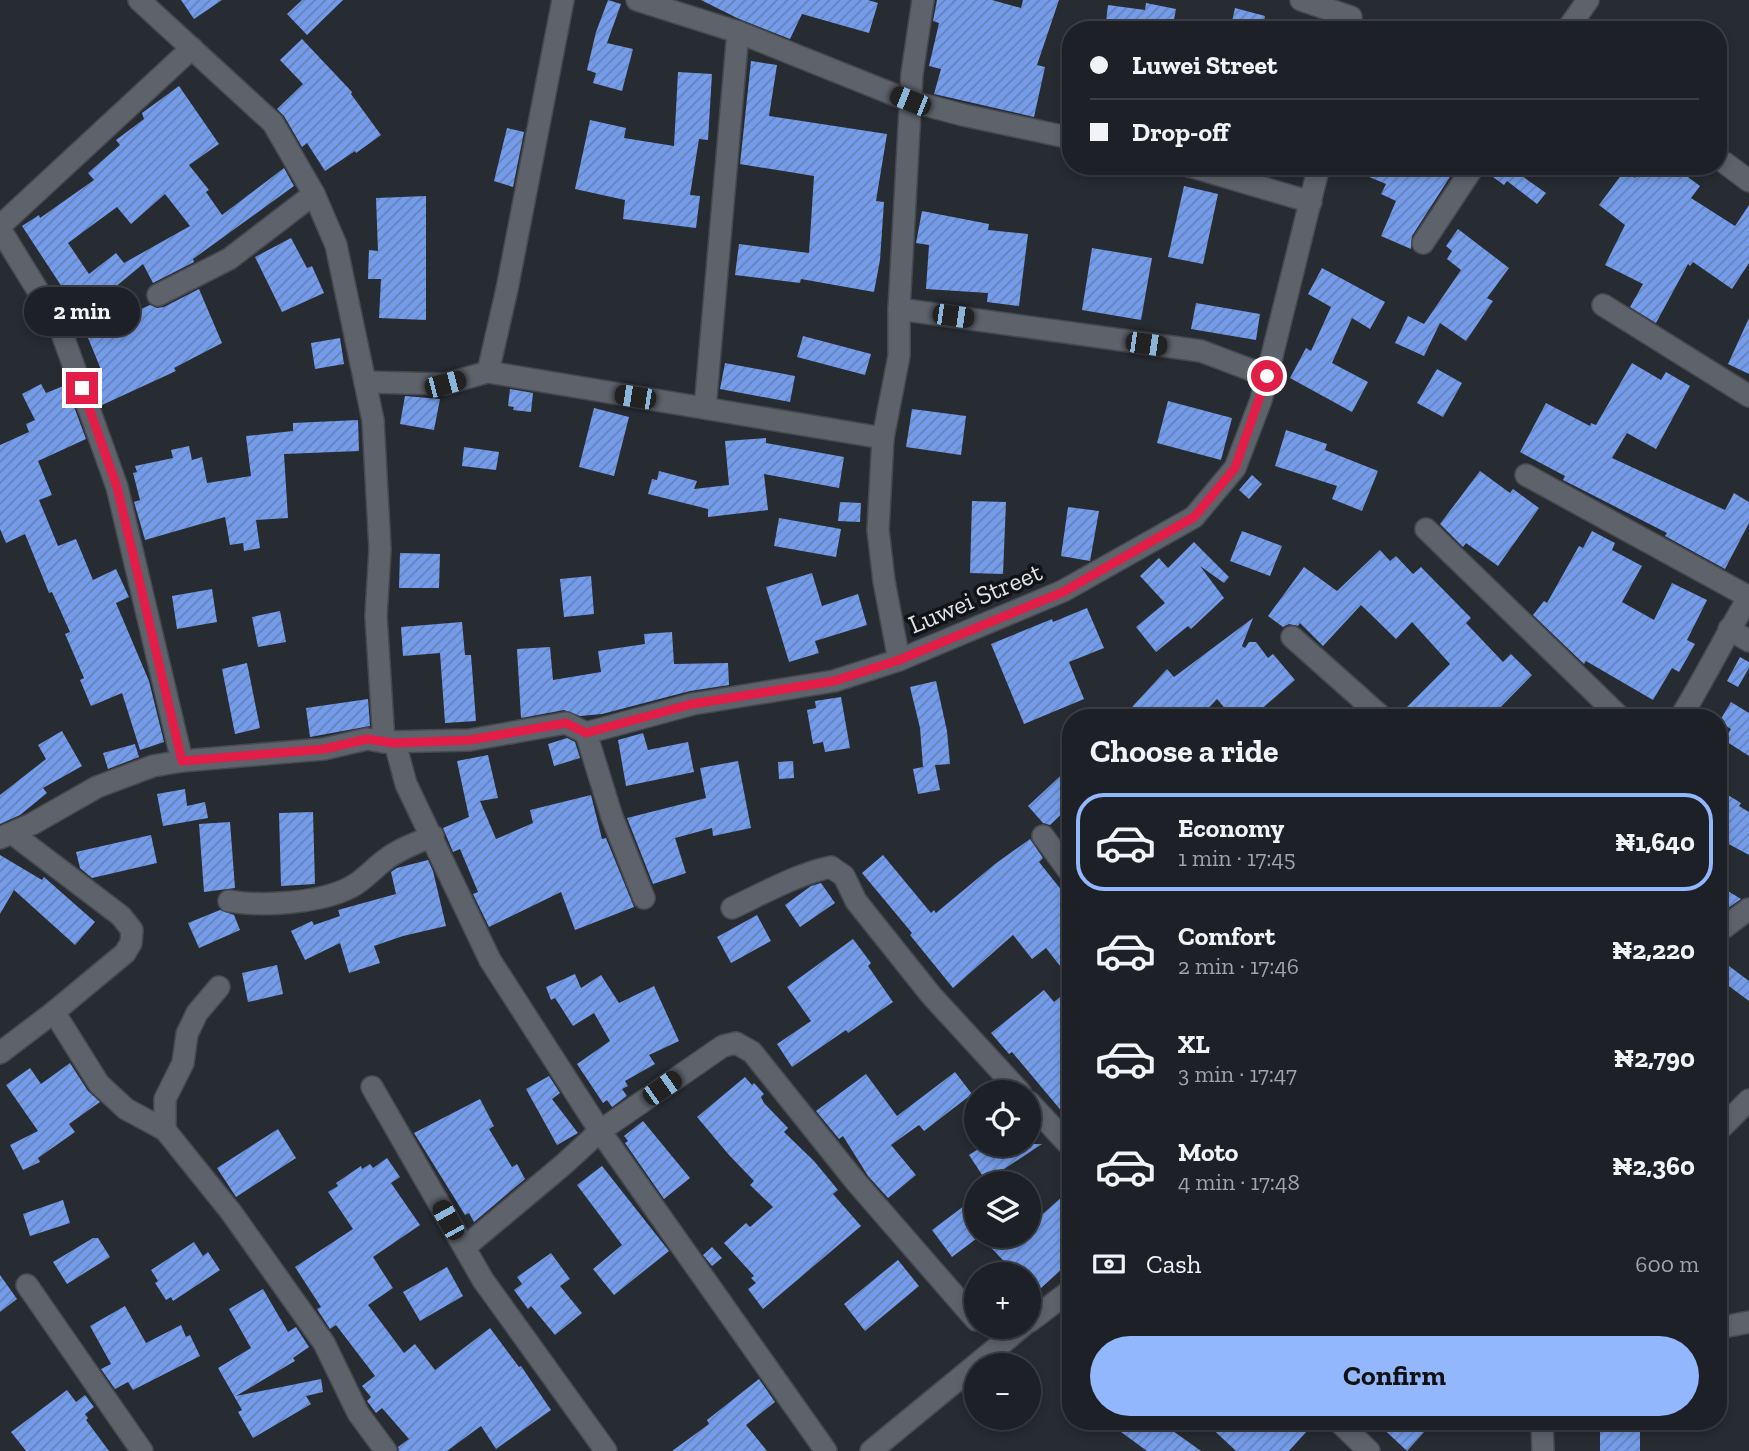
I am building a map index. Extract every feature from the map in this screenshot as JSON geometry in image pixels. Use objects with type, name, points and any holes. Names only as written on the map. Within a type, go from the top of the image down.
[{"type":"street","points":[[139,0],[273,123],[314,194],[336,245],[373,420],[380,549],[376,617],[389,742],[446,870],[490,960],[600,1131],[826,1451]]},
{"type":"street","points":[[488,372],[508,289],[563,0]]},
{"type":"street","points":[[637,0],[738,32],[910,101],[1062,136]]},
{"type":"street","points":[[899,660],[884,581],[878,530],[883,438],[899,356],[910,101],[923,0]]},
{"type":"street","points":[[1301,0],[1352,16]]},
{"type":"street","points":[[1573,21],[1588,0]]},
{"type":"street","points":[[705,408],[738,32]]},
{"type":"street","points":[[182,761],[117,487],[60,325],[0,227],[192,48]]},
{"type":"street","points":[[1727,164],[1749,181]]},
{"type":"street","points":[[1220,175],[1311,202]]},
{"type":"street","name":"Luwei Street","points":[[6,836],[97,787],[153,766],[182,761],[324,749],[367,739],[389,742],[470,740],[566,723],[586,733],[692,704],[834,681],[899,660],[1063,592],[1194,517],[1235,468],[1267,376],[1317,175]]},
{"type":"street","points":[[1423,243],[1468,175]]},
{"type":"street","points":[[158,295],[229,259],[314,194]]},
{"type":"street","points":[[1604,305],[1651,332],[1749,396]]},
{"type":"street","points":[[899,309],[1201,351],[1267,376]]},
{"type":"street","points":[[365,382],[445,384],[488,372],[883,438]]},
{"type":"street","points":[[1526,475],[1749,597],[1686,709]]},
{"type":"street","points":[[1426,528],[1612,709]]},
{"type":"street","points":[[1729,629],[1749,641]]},
{"type":"street","points":[[1292,637],[1373,709]]},
{"type":"street","points":[[586,733],[612,817],[644,898]]},
{"type":"street","points":[[0,1053],[125,953],[131,943],[132,930],[121,916],[6,836]]},
{"type":"street","points":[[229,901],[245,904],[315,899],[351,887],[386,859],[433,836]]},
{"type":"street","points":[[1042,836],[1062,862]]},
{"type":"street","points":[[732,908],[773,888],[831,867],[844,876],[856,901],[931,995],[1009,1080]]},
{"type":"street","points":[[1727,925],[1749,909]]},
{"type":"street","points":[[165,1130],[165,1099],[183,1063],[187,1034],[197,1013],[219,987]]},
{"type":"street","points":[[54,1012],[99,1084],[126,1109],[165,1130],[231,1212],[303,1310],[324,1343],[358,1413],[386,1451]]},
{"type":"street","points":[[466,1247],[600,1131],[723,1046],[736,1043],[752,1052],[856,1182],[964,1306]]},
{"type":"street","points":[[372,1087],[483,1280],[606,1451]]},
{"type":"street","points":[[1727,1122],[1749,1100]]},
{"type":"street","points":[[1041,1115],[1062,1137]]},
{"type":"street","points":[[27,1285],[142,1451]]},
{"type":"street","points":[[1041,1313],[1062,1297]]},
{"type":"street","points":[[1727,1326],[1749,1322]]},
{"type":"street","points":[[993,1339],[998,1345]]},
{"type":"street","points":[[871,1451],[1006,1339]]},
{"type":"street","points":[[1347,1430],[1368,1451]]},
{"type":"street","points":[[1542,1430],[1543,1451]]},
{"type":"building","points":[[181,0],[222,0],[194,19]]},
{"type":"building","points":[[302,0],[343,0],[307,35],[287,14]]},
{"type":"building","points":[[608,0],[621,4],[607,43],[633,49],[622,91],[593,83],[596,73],[587,70],[596,32]]},
{"type":"building","points":[[701,0],[868,0],[878,3],[869,33],[802,14],[790,39]]},
{"type":"building","points":[[937,0],[992,0],[1021,8],[1023,0],[1059,0],[1037,65],[1045,67],[1034,117],[934,94],[941,69],[929,66],[939,23],[933,21]]},
{"type":"building","points":[[1146,3],[1176,9],[1174,21],[1106,21],[1108,5],[1145,10]]},
{"type":"building","points":[[1235,8],[1265,16],[1264,21],[1232,21]]},
{"type":"building","points":[[302,39],[352,92],[381,135],[325,171],[307,143],[302,147],[277,109],[303,84],[280,60]]},
{"type":"building","points":[[751,61],[777,65],[769,116],[887,134],[876,201],[884,202],[880,260],[874,292],[801,279],[800,283],[735,275],[739,244],[809,253],[814,176],[740,164]]},
{"type":"building","points":[[678,72],[712,74],[708,140],[699,139],[690,195],[700,196],[696,228],[623,219],[625,200],[575,189],[590,120],[626,128],[624,138],[674,146]]},
{"type":"building","points":[[179,86],[219,144],[189,165],[209,190],[206,192],[222,215],[284,168],[294,186],[193,259],[194,262],[153,283],[143,264],[85,312],[60,284],[22,226],[39,215],[40,218],[94,180],[88,173],[120,145],[116,140],[144,119],[142,113]],"holes":[[[165,194],[190,226],[124,263],[116,253],[89,274],[68,243],[117,207],[131,224]]]},
{"type":"building","points":[[507,128],[524,132],[513,187],[494,181]]},
{"type":"building","points":[[1364,175],[1451,175],[1412,236],[1411,249],[1381,236],[1396,201],[1381,194],[1386,184]]},
{"type":"building","points":[[1490,175],[1521,175],[1546,193],[1537,204],[1507,181],[1504,185]]},
{"type":"building","points":[[1621,175],[1631,175],[1635,178],[1637,175],[1685,175],[1700,186],[1691,198],[1735,226],[1749,205],[1749,263],[1732,289],[1693,262],[1690,266],[1688,264],[1656,323],[1630,307],[1643,284],[1605,265],[1625,225],[1599,205]]},
{"type":"building","points":[[1184,186],[1218,194],[1203,264],[1168,257]]},
{"type":"building","points":[[426,196],[426,320],[379,318],[381,279],[368,279],[369,250],[378,251],[376,198]]},
{"type":"building","points":[[922,211],[989,224],[988,230],[1028,234],[1019,306],[987,302],[988,293],[926,289],[929,245],[916,243]]},
{"type":"building","points":[[1458,229],[1509,268],[1487,298],[1493,301],[1466,341],[1440,323],[1424,356],[1395,343],[1408,316],[1424,324],[1461,270],[1447,259],[1452,251],[1446,246]]},
{"type":"building","points":[[291,238],[307,268],[312,266],[324,293],[282,312],[255,257]]},
{"type":"building","points":[[1092,248],[1152,258],[1141,320],[1082,310]]},
{"type":"building","points":[[1322,268],[1385,302],[1370,329],[1352,318],[1332,363],[1368,382],[1352,412],[1290,378],[1306,348],[1311,351],[1331,307],[1308,294]]},
{"type":"building","points":[[199,289],[222,343],[174,368],[176,371],[102,405],[92,377],[102,372],[86,333],[150,305],[164,307]]},
{"type":"building","points":[[1196,303],[1260,314],[1256,340],[1191,329]]},
{"type":"building","points":[[1749,318],[1749,374],[1728,364]]},
{"type":"building","points":[[803,336],[871,354],[865,375],[797,357]]},
{"type":"building","points":[[340,338],[344,364],[315,369],[311,343]]},
{"type":"building","points":[[725,363],[795,376],[790,402],[720,389]]},
{"type":"building","points":[[1632,363],[1661,380],[1666,372],[1690,386],[1656,449],[1627,433],[1612,458],[1725,510],[1734,493],[1749,502],[1749,523],[1725,569],[1665,536],[1667,533],[1563,480],[1565,476],[1520,452],[1546,403],[1590,426],[1591,423],[1596,425]]},
{"type":"building","points":[[1437,369],[1462,383],[1443,417],[1417,403]]},
{"type":"building","points":[[41,384],[46,393],[66,385],[86,439],[38,461],[52,495],[39,500],[58,546],[76,539],[93,580],[116,569],[129,597],[116,603],[149,681],[164,742],[140,750],[122,693],[91,706],[80,680],[84,678],[65,634],[70,632],[52,592],[49,593],[25,534],[6,543],[0,529],[0,445],[29,432],[26,424],[35,420],[22,394]]},
{"type":"building","points":[[510,389],[533,393],[531,412],[513,410],[514,407],[508,406]]},
{"type":"building","points":[[405,396],[440,399],[434,430],[400,424]]},
{"type":"building","points":[[1168,401],[1232,418],[1221,460],[1157,443]]},
{"type":"building","points":[[594,408],[629,417],[614,476],[579,467]]},
{"type":"building","points":[[912,409],[966,416],[961,455],[906,447]]},
{"type":"building","points":[[358,420],[359,451],[284,454],[288,518],[256,520],[260,548],[244,551],[243,543],[230,545],[225,517],[145,540],[134,502],[140,500],[133,473],[137,472],[135,466],[173,458],[171,450],[189,446],[192,460],[202,457],[207,483],[251,476],[246,436],[293,431],[293,423]]},
{"type":"building","points":[[1286,430],[1327,444],[1325,450],[1378,471],[1362,511],[1332,499],[1337,486],[1275,466]]},
{"type":"building","points":[[766,438],[766,443],[844,457],[839,488],[764,474],[768,510],[708,517],[708,509],[648,494],[652,479],[657,480],[659,471],[697,481],[694,489],[729,485],[725,441]]},
{"type":"building","points":[[464,447],[499,452],[496,470],[462,466]]},
{"type":"building","points":[[1480,471],[1510,493],[1513,489],[1539,508],[1498,566],[1466,543],[1463,547],[1440,524]]},
{"type":"building","points":[[1252,475],[1262,484],[1249,499],[1239,490]]},
{"type":"building","points":[[972,501],[1006,502],[1003,574],[970,573]]},
{"type":"building","points":[[840,502],[861,503],[860,522],[838,521]]},
{"type":"building","points":[[1068,507],[1099,511],[1090,561],[1061,556]]},
{"type":"building","points":[[779,518],[841,529],[836,557],[774,546]]},
{"type":"building","points":[[1242,531],[1282,546],[1270,576],[1230,561]]},
{"type":"building","points":[[1592,531],[1615,543],[1612,550],[1642,566],[1622,602],[1654,620],[1672,583],[1707,600],[1687,640],[1695,644],[1679,672],[1672,668],[1653,700],[1586,661],[1584,664],[1533,615],[1544,601],[1547,603],[1579,546],[1583,548]]},
{"type":"building","points":[[1194,542],[1229,577],[1224,583],[1200,566],[1224,598],[1191,629],[1188,626],[1156,652],[1136,627],[1165,603],[1140,576],[1159,558],[1168,568]]},
{"type":"building","points":[[1380,550],[1390,561],[1396,556],[1413,574],[1421,567],[1471,618],[1466,623],[1503,662],[1511,654],[1532,675],[1499,709],[1405,709],[1450,664],[1412,622],[1396,639],[1361,605],[1323,646],[1300,623],[1298,626],[1289,624],[1283,627],[1268,616],[1304,567],[1337,591]]},
{"type":"building","points":[[400,553],[440,554],[439,588],[399,588]]},
{"type":"building","points":[[812,573],[822,606],[858,594],[867,625],[815,641],[819,653],[789,662],[766,587]]},
{"type":"building","points":[[591,576],[594,614],[564,617],[560,579]]},
{"type":"building","points":[[212,589],[217,622],[177,629],[172,596]]},
{"type":"building","points":[[1087,608],[1104,648],[1069,662],[1084,699],[1024,724],[991,644]]},
{"type":"building","points":[[280,611],[286,642],[258,647],[252,617]]},
{"type":"building","points":[[1253,618],[1242,646],[1245,648],[1249,642],[1256,642],[1268,658],[1273,654],[1295,680],[1261,709],[1225,709],[1217,699],[1208,709],[1130,709],[1167,669],[1174,677]]},
{"type":"building","points":[[462,622],[465,655],[471,655],[476,721],[445,723],[440,653],[403,656],[401,627]]},
{"type":"building","points":[[672,632],[674,664],[728,663],[729,685],[690,691],[602,714],[580,716],[564,710],[521,718],[517,649],[550,647],[553,680],[601,672],[598,651],[645,644],[644,634]]},
{"type":"building","points":[[1740,657],[1749,662],[1749,668],[1738,687],[1727,681]]},
{"type":"building","points":[[247,663],[260,728],[235,734],[222,669]]},
{"type":"building","points":[[936,681],[947,731],[950,764],[935,765],[940,790],[918,794],[913,769],[923,767],[920,728],[910,687]]},
{"type":"building","points":[[841,697],[850,748],[825,752],[823,742],[813,744],[807,710],[816,708],[815,701]]},
{"type":"building","points":[[368,699],[370,726],[310,737],[306,708]]},
{"type":"building","points":[[1731,702],[1749,713],[1749,756],[1727,742],[1731,729],[1727,727],[1727,709]]},
{"type":"building","points":[[62,731],[82,766],[43,788],[47,793],[20,815],[0,824],[0,795],[46,759],[38,745]]},
{"type":"building","points":[[643,733],[648,750],[688,742],[694,772],[626,786],[618,740]]},
{"type":"building","points":[[567,738],[575,742],[580,758],[554,766],[548,744]]},
{"type":"building","points":[[135,744],[139,757],[108,769],[103,753]]},
{"type":"building","points":[[488,755],[498,798],[480,801],[496,839],[533,823],[530,810],[591,795],[602,839],[606,838],[634,907],[575,930],[561,892],[489,927],[473,894],[478,892],[460,849],[453,852],[443,828],[469,817],[457,761]]},
{"type":"building","points":[[738,761],[751,828],[713,836],[712,828],[675,838],[686,873],[653,884],[627,818],[706,798],[700,768]]},
{"type":"building","points":[[793,761],[794,778],[779,779],[778,762]]},
{"type":"building","points":[[1062,774],[1062,814],[1050,825],[1043,823],[1028,806]]},
{"type":"building","points":[[185,789],[187,806],[205,802],[208,818],[163,826],[157,794]]},
{"type":"building","points":[[1727,794],[1749,812],[1749,855],[1727,843]]},
{"type":"building","points":[[313,812],[315,884],[281,886],[279,813]]},
{"type":"building","points":[[230,822],[235,888],[204,892],[199,824]]},
{"type":"building","points":[[151,835],[157,863],[92,878],[80,868],[76,852]]},
{"type":"building","points":[[1030,839],[1043,858],[1039,862],[1062,891],[1062,968],[1046,948],[1032,959],[1013,935],[953,988],[862,873],[883,855],[931,913],[934,910],[936,913]]},
{"type":"building","points":[[0,855],[42,880],[44,877],[95,922],[75,945],[14,890],[0,914]]},
{"type":"building","points":[[428,860],[446,926],[374,946],[380,963],[349,973],[340,943],[305,960],[291,931],[312,921],[314,925],[340,916],[338,910],[396,894],[391,872]]},
{"type":"building","points":[[821,883],[835,903],[800,927],[785,905],[811,886]]},
{"type":"building","points":[[1727,890],[1741,899],[1727,909]]},
{"type":"building","points":[[220,910],[234,915],[240,930],[199,948],[188,923]]},
{"type":"building","points":[[757,915],[771,941],[731,963],[717,937]]},
{"type":"building","points":[[853,939],[871,963],[868,966],[893,1002],[792,1067],[777,1044],[811,1021],[787,987]]},
{"type":"building","points":[[1727,964],[1749,981],[1749,1001],[1727,985]]},
{"type":"building","points":[[277,965],[283,994],[248,1002],[242,973]]},
{"type":"building","points":[[575,974],[581,988],[601,975],[619,1003],[654,986],[679,1041],[649,1055],[655,1064],[625,1081],[628,1086],[622,1089],[627,1096],[612,1107],[607,1100],[603,1103],[577,1064],[610,1041],[594,1013],[573,1026],[555,998],[551,1000],[546,987]]},
{"type":"building","points":[[1044,990],[1054,1002],[1062,995],[1062,1112],[1041,1087],[1041,1080],[1035,1080],[1012,1052],[1009,1054],[991,1033]]},
{"type":"building","points":[[70,1063],[88,1091],[100,1102],[69,1124],[75,1132],[38,1158],[40,1162],[23,1170],[10,1145],[38,1131],[6,1085],[30,1068],[41,1084]]},
{"type":"building","points":[[955,1072],[964,1084],[964,1100],[924,1131],[919,1125],[891,1145],[916,1175],[888,1198],[868,1176],[843,1136],[839,1139],[816,1111],[866,1074],[897,1116]]},
{"type":"building","points":[[549,1076],[560,1093],[552,1099],[578,1133],[557,1145],[526,1089]]},
{"type":"building","points":[[745,1077],[764,1094],[761,1097],[764,1103],[788,1128],[784,1132],[814,1161],[838,1190],[833,1194],[861,1226],[763,1309],[748,1289],[756,1283],[751,1278],[754,1276],[724,1243],[746,1223],[750,1227],[773,1207],[750,1185],[754,1181],[697,1117]]},
{"type":"building","points":[[480,1099],[494,1126],[489,1129],[512,1167],[517,1164],[525,1179],[474,1222],[469,1213],[465,1215],[414,1133]]},
{"type":"building","points":[[643,1121],[690,1178],[664,1199],[625,1143],[628,1141],[624,1136]]},
{"type":"building","points":[[278,1129],[296,1158],[236,1197],[217,1168]]},
{"type":"building","points":[[970,1157],[1022,1157],[1001,1171],[979,1171]]},
{"type":"building","points":[[387,1158],[400,1177],[391,1183],[420,1225],[373,1257],[393,1288],[368,1305],[404,1353],[415,1344],[435,1370],[490,1328],[519,1367],[521,1366],[551,1410],[496,1449],[481,1426],[447,1451],[399,1451],[398,1447],[409,1439],[382,1408],[376,1413],[367,1401],[371,1397],[362,1386],[375,1376],[336,1325],[330,1329],[317,1309],[321,1307],[295,1267],[353,1229],[328,1192],[338,1186],[336,1183],[361,1166],[362,1169],[370,1164],[373,1168]]},
{"type":"building","points":[[602,1166],[669,1251],[614,1295],[593,1269],[622,1245],[577,1185]]},
{"type":"building","points":[[1062,1197],[1062,1269],[1041,1288],[1041,1262],[1005,1262],[991,1248],[1041,1248],[1041,1215]]},
{"type":"building","points":[[63,1200],[70,1223],[30,1236],[23,1214]]},
{"type":"building","points":[[964,1206],[964,1248],[952,1257],[932,1230]]},
{"type":"building","points":[[93,1238],[98,1238],[110,1257],[67,1284],[53,1262]]},
{"type":"building","points":[[194,1242],[203,1256],[208,1252],[220,1270],[173,1301],[171,1297],[166,1300],[155,1283],[158,1281],[151,1270]]},
{"type":"building","points":[[712,1247],[722,1258],[712,1266],[703,1255]]},
{"type":"building","points":[[551,1253],[570,1279],[560,1286],[582,1313],[555,1335],[531,1306],[528,1309],[514,1290],[522,1284],[517,1277]]},
{"type":"building","points":[[898,1260],[919,1286],[865,1331],[844,1304]]},
{"type":"building","points":[[447,1267],[463,1296],[420,1321],[403,1292]]},
{"type":"building","points":[[0,1275],[17,1299],[0,1312]]},
{"type":"building","points":[[263,1289],[288,1332],[296,1327],[309,1347],[293,1358],[295,1361],[236,1396],[321,1379],[323,1392],[306,1396],[311,1404],[253,1438],[238,1412],[242,1410],[218,1368],[251,1348],[229,1309]]},
{"type":"building","points":[[125,1306],[146,1343],[181,1325],[186,1337],[190,1335],[200,1356],[133,1390],[128,1382],[115,1389],[101,1369],[111,1364],[90,1326]]},
{"type":"building","points":[[759,1379],[775,1402],[746,1425],[767,1451],[672,1451],[709,1424],[707,1420]]},
{"type":"building","points":[[67,1390],[76,1402],[85,1395],[94,1407],[85,1414],[88,1418],[86,1420],[109,1451],[26,1451],[11,1432]]},
{"type":"building","points":[[1172,1430],[1201,1451],[1147,1451],[1121,1432]]},
{"type":"building","points":[[1214,1430],[1308,1430],[1289,1451],[1236,1451]]},
{"type":"building","points":[[1385,1430],[1426,1430],[1407,1451]]},
{"type":"building","points":[[1600,1430],[1640,1430],[1640,1451],[1600,1451]]},
{"type":"route","points":[[82,388],[117,487],[182,761],[324,749],[367,739],[394,743],[470,740],[566,723],[586,733],[692,704],[834,681],[899,660],[1063,592],[1194,517],[1235,468],[1261,400],[1267,376]]}]
